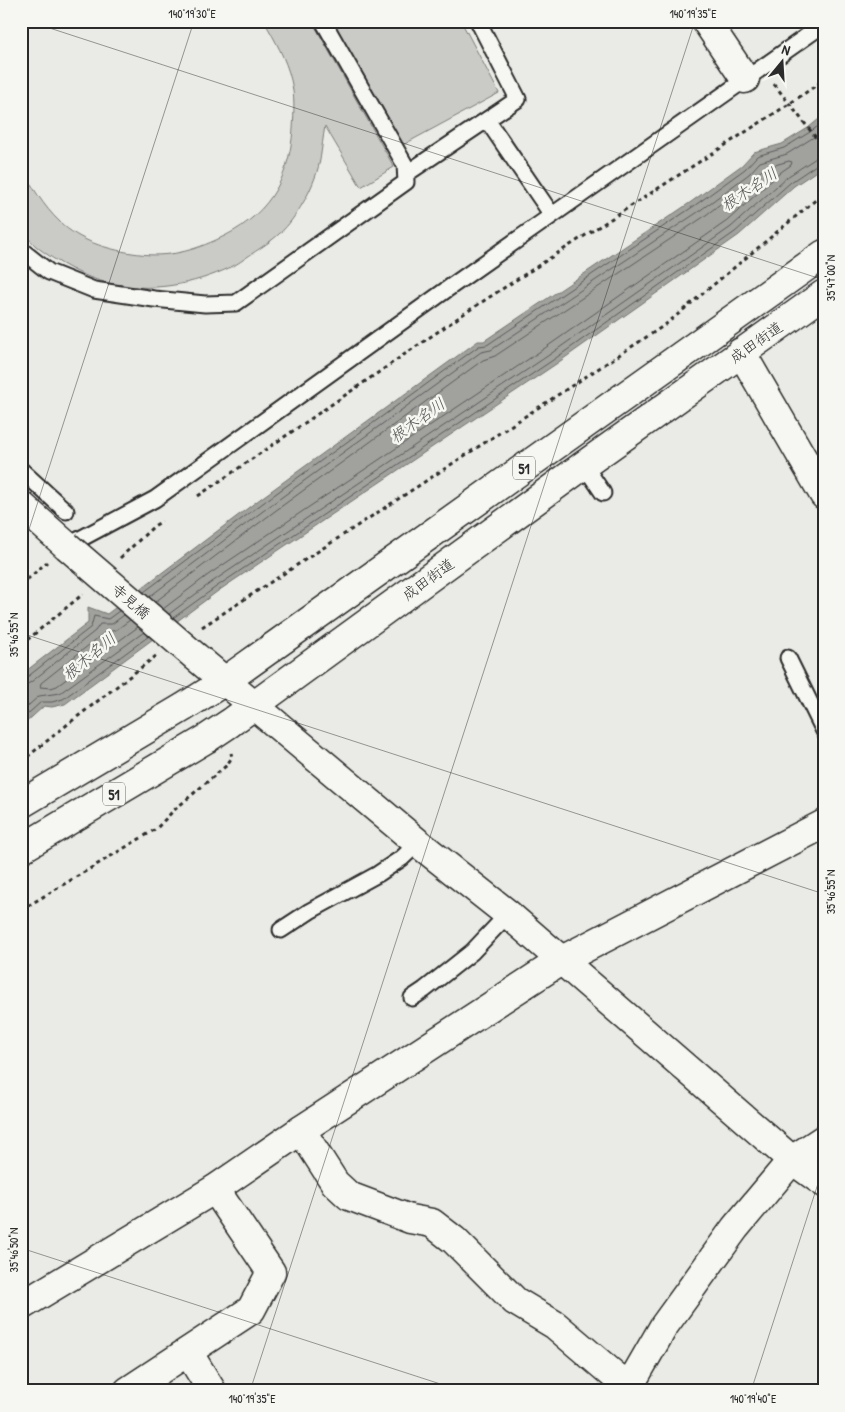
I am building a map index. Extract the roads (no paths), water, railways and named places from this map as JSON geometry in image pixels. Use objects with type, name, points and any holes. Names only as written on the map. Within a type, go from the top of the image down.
[{"type":"main road","points":[[706,21],[745,79]]},
{"type":"main road","name":"51","points":[[21,804],[225,681],[824,254]]},
{"type":"main road","name":"成田街道","points":[[21,849],[218,744],[254,706],[584,465],[824,294]]},
{"type":"main road","points":[[741,352],[824,495]]},
{"type":"main road","name":"寺見橋","points":[[21,505],[66,546],[254,706],[418,843],[508,914],[792,1160],[824,1183]]},
{"type":"main road","points":[[21,1306],[214,1189],[562,960],[821,830]]},
{"type":"main road","points":[[301,1130],[335,1183],[349,1196],[410,1219],[432,1224],[454,1240],[515,1301],[555,1325],[630,1388],[664,1326],[735,1228],[792,1160],[824,1139]]},
{"type":"main road","points":[[128,1391],[251,1310],[271,1272],[214,1189]]},
{"type":"main road","points":[[188,1352],[212,1391]]},
{"type":"lane","points":[[21,250],[48,272],[94,290],[205,304],[236,303],[406,182],[405,165],[323,21]]},
{"type":"lane","points":[[406,174],[518,99],[478,21]]},
{"type":"lane","points":[[66,546],[155,500],[552,215],[824,24]]},
{"type":"lane","points":[[487,120],[552,215]]},
{"type":"lane","points":[[584,465],[604,493]]},
{"type":"lane","points":[[21,470],[66,511]]},
{"type":"lane","points":[[788,658],[824,731]]},
{"type":"lane","points":[[281,930],[310,911],[378,874],[402,858],[418,843]]},
{"type":"lane","points":[[412,998],[472,952],[508,914]]},
{"type":"water","name":"根木名川","points":[[824,115],[824,166],[794,186],[739,235],[556,364],[218,591],[65,704],[52,707],[44,706],[21,727],[21,676],[88,623],[88,607],[107,614],[264,496],[478,341],[484,341],[691,202],[742,165],[754,152],[782,144],[808,128]]}]
